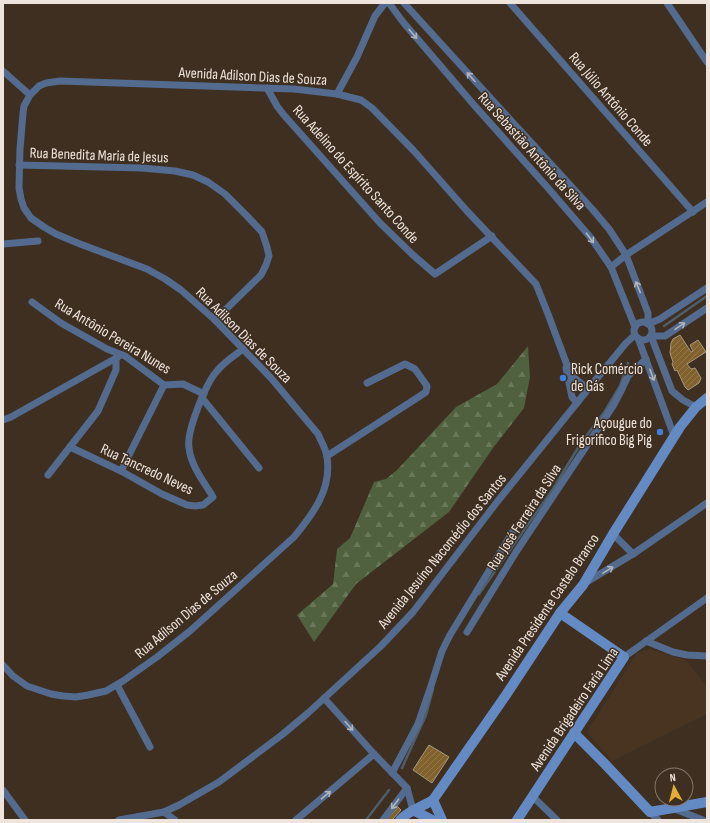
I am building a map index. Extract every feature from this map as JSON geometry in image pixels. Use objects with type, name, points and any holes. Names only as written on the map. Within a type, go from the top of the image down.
[{"type":"street","points":[[337,94],[357,57],[375,16],[385,3]]},
{"type":"street","name":"Rua Sebastião Antônio da Silva","points":[[390,3],[403,22],[591,238],[611,267],[635,327]]},
{"type":"street","name":"Rua Sebastião Antônio da Silva","points":[[404,3],[609,229],[626,255],[648,313],[648,324]]},
{"type":"street","name":"Rua Júlio Antônio Conde","points":[[510,3],[692,212]]},
{"type":"street","points":[[667,3],[707,62]]},
{"type":"street","points":[[3,71],[30,95]]},
{"type":"street","name":"Avenida Adilson Dias de Souza","points":[[31,218],[24,208],[19,188],[22,113],[30,95],[39,86],[46,83],[60,81],[294,89],[337,94],[361,100],[372,108],[414,151],[467,211],[536,284],[567,365],[570,367],[576,380],[589,388]]},
{"type":"street","name":"Rua Adelino do Espírito Santo Conde","points":[[267,88],[283,114],[380,223],[435,274],[492,236]]},
{"type":"street","name":"Rua Benedita Maria de Jesus","points":[[19,165],[142,168],[175,171],[193,175],[208,182],[225,194],[262,232],[269,256],[261,275],[215,320]]},
{"type":"street","points":[[611,267],[626,255],[707,202]]},
{"type":"street","name":"Rua Adilson Dias de Souza","points":[[31,218],[56,234],[147,269],[181,290],[215,320],[271,378],[318,434],[327,456]]},
{"type":"street","points":[[3,244],[38,241]]},
{"type":"street","points":[[648,324],[660,319],[707,288]]},
{"type":"street","name":"Rua Antônio Pereira Nunes","points":[[32,302],[61,323],[119,356],[125,356],[164,385],[184,384],[203,396]]},
{"type":"street","points":[[637,337],[643,340],[651,336],[665,336],[707,308]]},
{"type":"street","points":[[674,436],[646,359],[634,331],[638,324],[644,322],[651,327],[651,336],[672,390],[683,400],[696,407]]},
{"type":"street","name":"Avenida Jesuíno Nacomédio dos Santos","points":[[118,820],[164,812],[180,806],[219,782],[283,734],[381,646],[413,612],[497,502],[626,343],[637,337]]},
{"type":"street","points":[[243,350],[224,363],[216,372],[209,382],[203,396],[259,468]]},
{"type":"street","points":[[3,420],[11,417],[119,356]]},
{"type":"street","points":[[48,475],[98,411],[116,370],[119,356]]},
{"type":"street","name":"Rua José Ferreira da Silva","points":[[467,632],[516,552],[613,406],[628,376],[646,359]]},
{"type":"street","points":[[327,456],[426,392],[427,386],[416,369],[405,364],[368,383]]},
{"type":"street","name":"Avenida Adilson Dias de Souza","points":[[567,365],[566,368],[572,397],[577,404]]},
{"type":"street","points":[[121,472],[164,385]]},
{"type":"street","name":"Rua Tancredo Neves","points":[[70,447],[162,494],[187,505],[203,505],[213,497],[194,467],[188,448],[188,442],[203,396]]},
{"type":"street","name":"Avenida Presidente Castelo Branco","points":[[400,820],[413,810],[433,800],[506,695],[560,613],[583,585],[685,419],[707,398]]},
{"type":"street","name":"Rua Adílson Dias de Souza","points":[[3,665],[13,676],[27,686],[51,694],[76,697],[106,691],[117,685],[157,657],[190,631],[294,537],[308,520],[319,503],[327,479],[327,456]]},
{"type":"street","points":[[583,585],[633,554],[707,504]]},
{"type":"street","name":"Rua José Ferreira da Silva","points":[[392,773],[418,724],[442,651],[450,635],[515,528]]},
{"type":"street","points":[[613,534],[633,554]]},
{"type":"street","name":"Avenida Brigadeiro Faria Lima","points":[[517,820],[624,657],[707,598]]},
{"type":"street","points":[[560,613],[624,657]]},
{"type":"street","points":[[646,641],[673,652],[687,655],[707,656]]},
{"type":"street","points":[[117,685],[150,747]]},
{"type":"street","points":[[324,698],[374,754],[407,788],[413,810],[428,819]]},
{"type":"street","points":[[574,733],[606,764],[658,820]]},
{"type":"street","points":[[296,820],[374,754]]},
{"type":"street","points":[[383,820],[407,788]]},
{"type":"street","points":[[3,790],[25,820]]},
{"type":"street","points":[[532,796],[557,820]]},
{"type":"street","points":[[433,800],[442,820]]},
{"type":"street","points":[[650,812],[707,802]]},
{"type":"street","points":[[672,808],[703,820]]},
{"type":"street","points":[[164,812],[176,820]]},
{"type":"shaded area","points":[[649,649],[686,660],[707,687],[707,714],[612,761],[587,732],[636,654]]},
{"type":"green space","points":[[528,346],[530,377],[524,408],[493,448],[449,512],[356,584],[314,642],[297,615],[333,584],[337,549],[350,538],[374,482],[386,479],[397,470],[456,407],[497,384]]},
{"type":"building","points":[[680,335],[691,352],[693,351],[690,345],[698,340],[706,352],[687,364],[691,369],[695,368],[701,378],[699,383],[688,390],[677,370],[675,371],[670,353],[673,339]]},
{"type":"building","points":[[429,745],[449,757],[432,783],[413,770]]},
{"type":"building","points":[[397,806],[401,810],[392,820],[385,820]]},
{"type":"waterway","points":[[664,326],[707,296]]},
{"type":"waterway","points":[[479,594],[553,489],[581,443],[605,411],[620,386],[628,363]]},
{"type":"waterway","points":[[402,768],[426,715],[433,689]]},
{"type":"waterway","points":[[366,820],[389,790]]},
{"type":"place","name":"Rick Comércio de Gás","points":[[563,378]]},
{"type":"place","name":"Açougue do Frigorifico Big Pig","points":[[660,432]]}]
